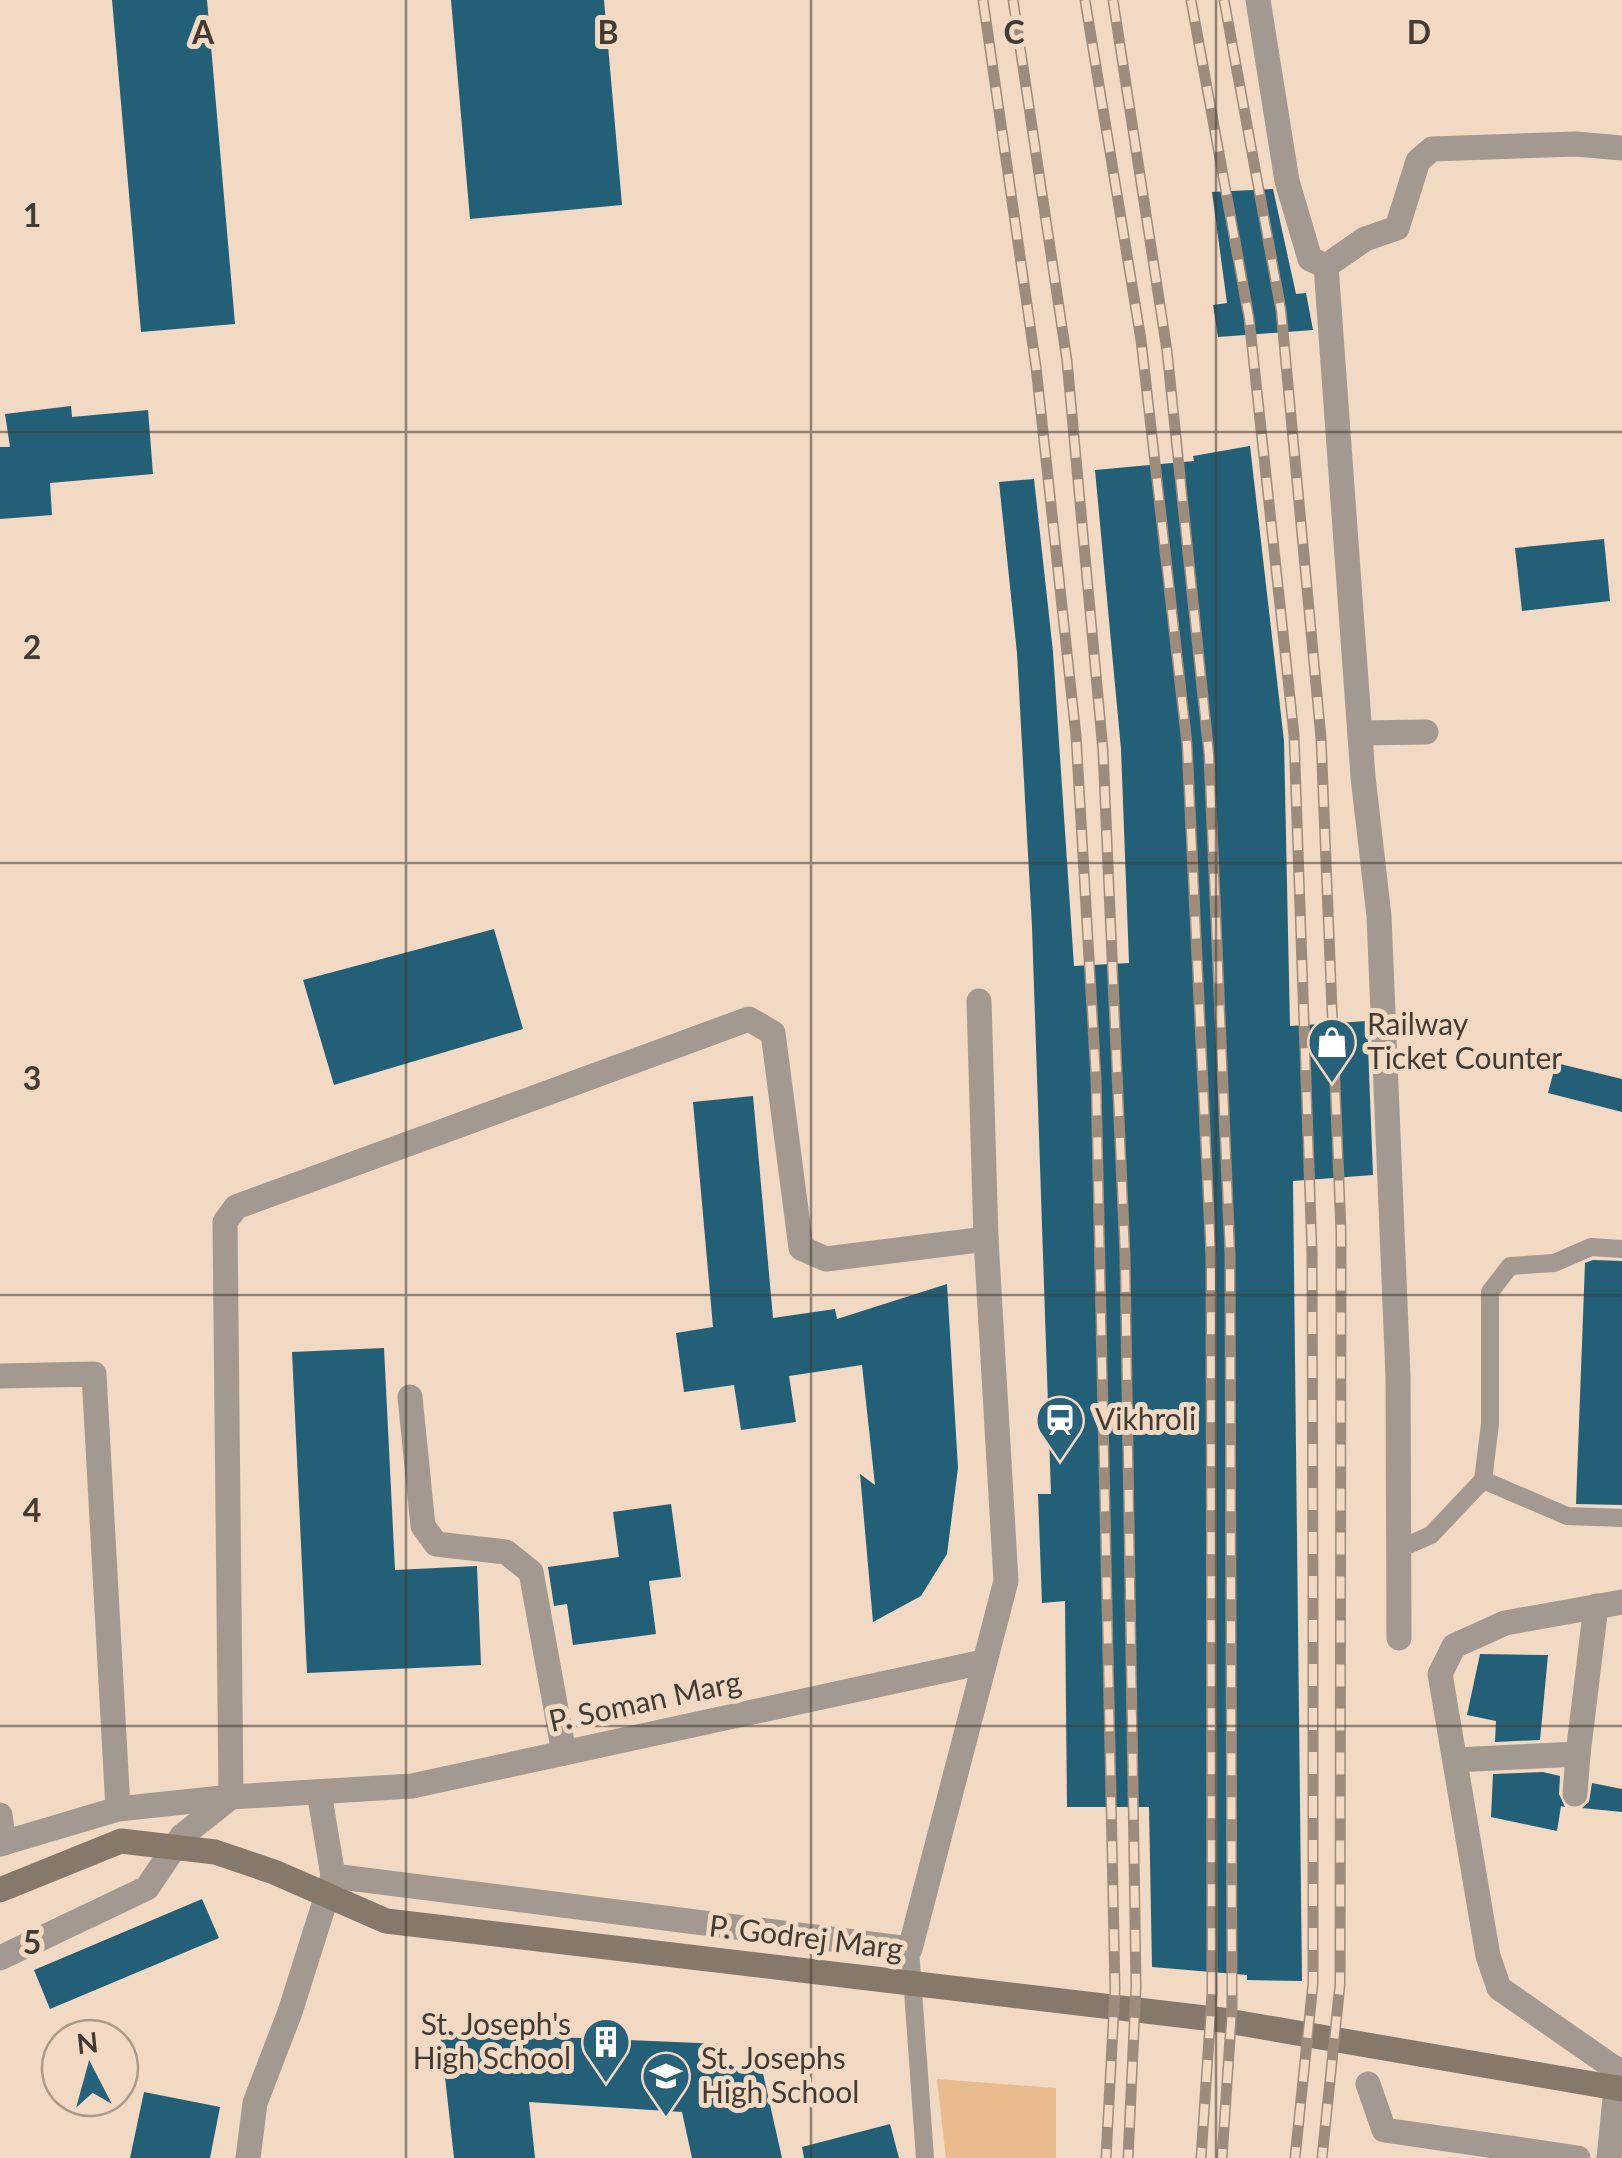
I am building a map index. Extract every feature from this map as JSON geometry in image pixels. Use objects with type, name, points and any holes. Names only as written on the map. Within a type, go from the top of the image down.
[{"type":"street","points":[[1258,0],[1287,180],[1310,258],[1326,266]]},
{"type":"street","points":[[1326,266],[1365,239],[1397,228],[1418,161],[1432,149],[1576,144],[1622,148]]},
{"type":"street","points":[[1326,266],[1360,733],[1380,916],[1398,1376],[1399,1638]]},
{"type":"street","points":[[1360,733],[1426,732]]},
{"type":"street","points":[[332,1876],[910,1949],[1006,1580],[986,1239],[978,1001]]},
{"type":"street","points":[[231,1797],[224,1222],[236,1207],[750,1019],[774,1033],[801,1248],[826,1259],[986,1239]]},
{"type":"street","points":[[0,1376],[94,1374],[118,1809]]},
{"type":"street","points":[[410,1397],[423,1526],[436,1544],[506,1552],[531,1572],[564,1753]]},
{"type":"street","points":[[1609,2158],[1620,2075],[1499,1988],[1488,1956],[1440,1674],[1454,1646],[1504,1623],[1622,1602]]},
{"type":"street","points":[[1575,1794],[1596,1606]]},
{"type":"street","name":"P. Soman Marg","points":[[231,1797],[412,1786],[983,1662]]},
{"type":"street","points":[[1455,1760],[1578,1754]]},
{"type":"street","points":[[248,2158],[255,2103],[290,2012],[332,1876],[319,1792]]},
{"type":"street","points":[[0,1814],[2,1844],[118,1809],[231,1797]]},
{"type":"street","points":[[0,1958],[146,1888],[182,1836],[231,1797]]},
{"type":"street","name":"P. Godrej Marg","points":[[0,1890],[121,1841],[215,1852],[274,1872],[386,1921],[1222,2020],[1620,2075]]},
{"type":"street","points":[[1368,2084],[1384,2130],[1578,2158]]},
{"type":"lane","points":[[1399,1550],[1431,1534],[1483,1480],[1490,1424],[1490,1292],[1510,1266],[1554,1263],[1590,1247],[1622,1249]]},
{"type":"lane","points":[[1483,1480],[1567,1516],[1622,1518]]},
{"type":"lane","points":[[910,1949],[925,2158]]},
{"type":"shaded area","points":[[937,2079],[1056,2088],[1056,2158],[946,2158]]},
{"type":"building","points":[[112,0],[207,0],[235,324],[141,332]]},
{"type":"building","points":[[451,0],[604,0],[622,205],[470,219]]},
{"type":"building","points":[[1273,189],[1296,294],[1306,293],[1313,330],[1218,337],[1213,305],[1227,303],[1212,192]]},
{"type":"building","points":[[71,406],[72,417],[148,410],[153,474],[50,483],[52,515],[0,519],[0,447],[10,447],[5,414]]},
{"type":"building","points":[[1250,446],[1284,741],[1290,1026],[1367,1021],[1373,1175],[1293,1181],[1302,1981],[1247,1980],[1247,1975],[1152,1967],[1149,1807],[1067,1807],[1065,1601],[1042,1603],[1038,1494],[1051,1494],[1032,927],[1017,653],[999,482],[1034,479],[1053,652],[1074,966],[1129,963],[1121,749],[1095,470],[1194,461],[1193,456]]},
{"type":"building","points":[[1604,539],[1610,601],[1522,611],[1515,548]]},
{"type":"building","points":[[494,929],[523,1029],[334,1085],[303,980]]},
{"type":"building","points":[[1556,1063],[1622,1079],[1622,1112],[1548,1093]]},
{"type":"building","points":[[753,1096],[773,1318],[835,1309],[837,1319],[947,1284],[958,1468],[947,1554],[921,1596],[873,1622],[860,1474],[875,1485],[862,1365],[789,1376],[796,1422],[741,1430],[734,1385],[684,1392],[676,1333],[713,1327],[693,1102]]},
{"type":"building","points":[[1622,1261],[1622,1505],[1576,1504],[1585,1263]]},
{"type":"building","points":[[384,1348],[395,1570],[477,1566],[481,1665],[307,1673],[292,1352]]},
{"type":"building","points":[[671,1504],[681,1577],[649,1581],[656,1634],[573,1645],[567,1604],[554,1606],[548,1567],[619,1557],[613,1512]]},
{"type":"building","points":[[1480,1654],[1548,1655],[1540,1740],[1495,1742],[1496,1721],[1467,1715]]},
{"type":"building","points":[[1543,1772],[1560,1776],[1559,1794],[1565,1807],[1561,1806],[1557,1831],[1491,1817],[1493,1774]]},
{"type":"building","points":[[1592,1783],[1622,1789],[1622,1812],[1582,1808],[1589,1802]]},
{"type":"building","points":[[202,1899],[219,1938],[50,2009],[34,1970]]},
{"type":"building","name":"St. Joseph's High School","points":[[440,2032],[723,2044],[727,2068],[760,2060],[782,2158],[692,2158],[682,2112],[529,2102],[535,2158],[454,2158]]},
{"type":"building","points":[[144,2092],[220,2107],[210,2158],[130,2158]]},
{"type":"building","points":[[890,2124],[899,2158],[804,2158],[802,2147]]},
{"type":"railway","points":[[983,0],[1036,367],[1076,736],[1096,1078],[1115,1989],[1106,2158]]},
{"type":"railway","points":[[1013,0],[1067,361],[1103,751],[1125,1255],[1136,1987],[1128,2158]]},
{"type":"railway","points":[[1085,0],[1141,340],[1187,744],[1211,1257],[1212,1994],[1201,2158]]},
{"type":"railway","points":[[1113,0],[1167,351],[1209,755],[1230,1254],[1232,2008],[1222,2158]]},
{"type":"railway","points":[[1191,0],[1249,318],[1294,735],[1312,1252],[1313,1607],[1313,1983],[1295,2158]]},
{"type":"railway","points":[[1224,0],[1281,310],[1321,738],[1341,1232],[1340,1984],[1322,2158]]},
{"type":"place","name":"Railway Ticket Counter","points":[[1332,1084]]},
{"type":"place","name":"Vikhroli","points":[[1060,1462]]},
{"type":"place","name":"St. Joseph's High School","points":[[606,2084]]},
{"type":"place","name":"St. Josephs High School","points":[[666,2118]]}]
